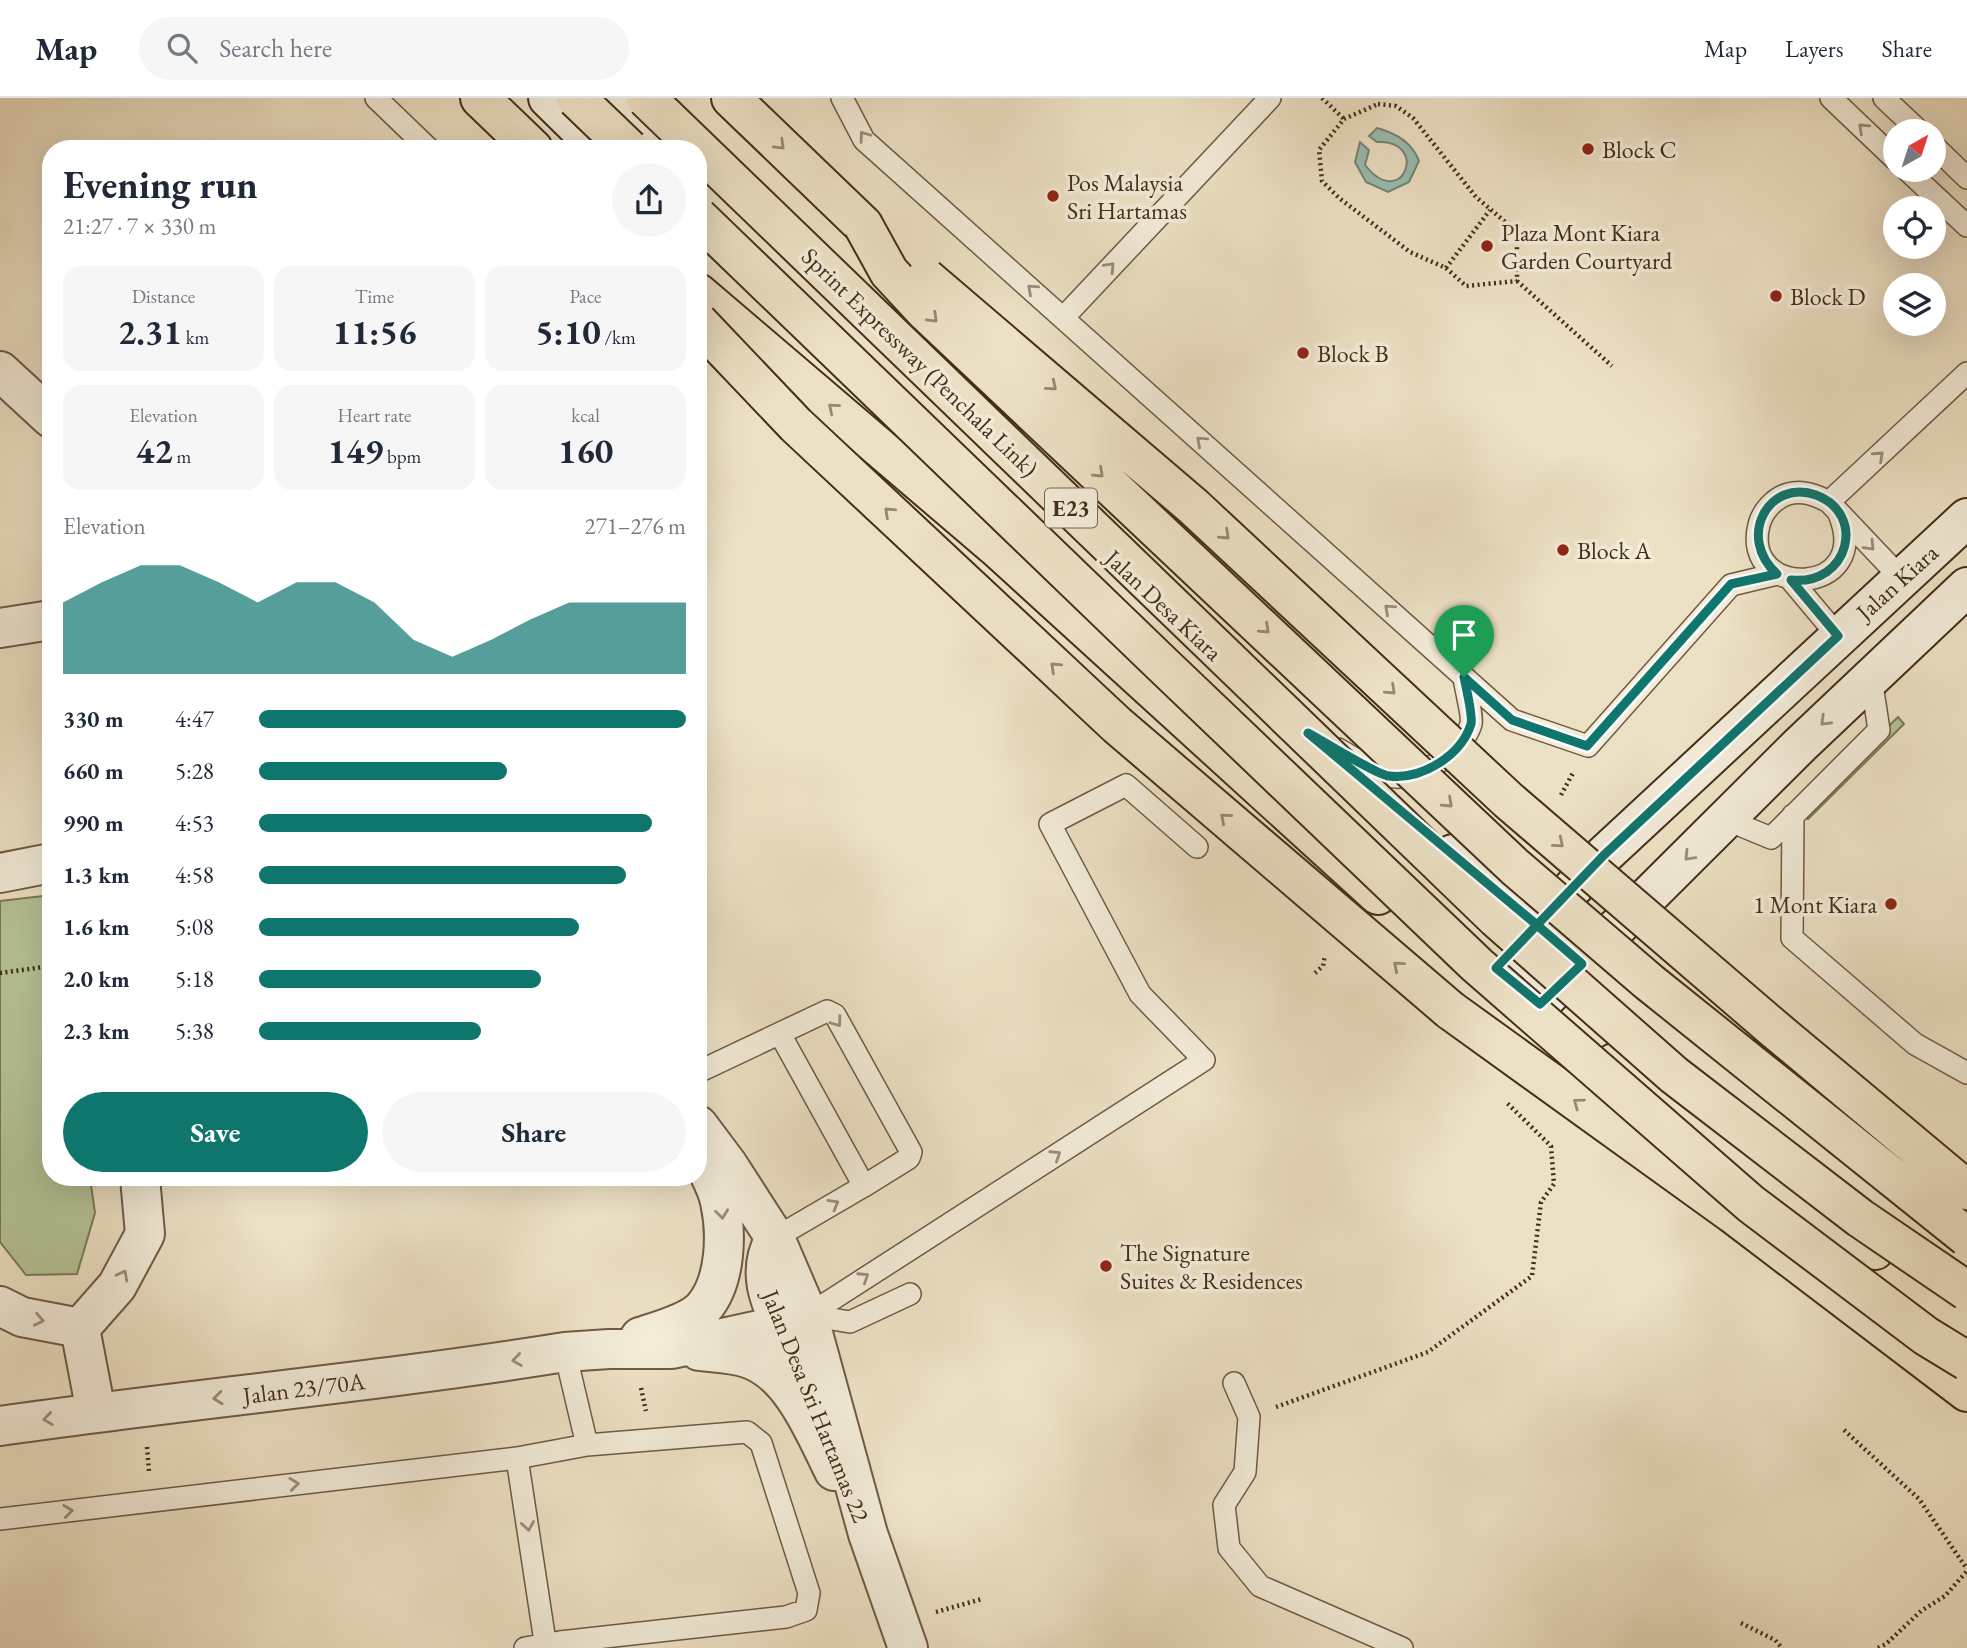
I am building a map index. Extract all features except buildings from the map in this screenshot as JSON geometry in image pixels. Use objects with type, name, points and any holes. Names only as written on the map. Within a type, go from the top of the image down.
[{"type":"highway","points":[[480,98],[524,140]]},
{"type":"highway","points":[[576,98],[620,140]]},
{"type":"highway","points":[[731,98],[863,225],[1194,507],[1508,800],[1967,1190]]},
{"type":"highway","name":"Sprint Expressway (Penchala Link)","points":[[635,101],[676,140]]},
{"type":"highway","name":"Sprint Expressway (Penchala Link)","points":[[707,169],[1496,918],[1674,1075],[1860,1218],[1967,1291]]},
{"type":"highway","points":[[863,225],[889,272],[926,312],[1515,867],[1648,982],[1967,1237]]},
{"type":"highway","points":[[707,226],[1477,965],[1751,1204],[1926,1336],[1967,1361]]},
{"type":"highway","points":[[707,301],[997,548],[1519,1023],[1661,1136],[1967,1347]]},
{"type":"highway","points":[[707,331],[796,425],[1117,725],[1450,1010],[1732,1214],[1967,1392]]},
{"type":"highway","points":[[1582,964],[1743,1106],[1903,1220],[1967,1262]]},
{"type":"highway","points":[[1540,1004],[1635,1080],[1833,1221],[1967,1312]]},
{"type":"main road","points":[[548,98],[591,140]]},
{"type":"main road","points":[[605,140],[635,101],[666,140]]},
{"type":"main road","name":"Jalan Desa Kiara","points":[[707,181],[1232,668],[1582,964]]},
{"type":"main road","points":[[707,252],[894,430],[1075,595],[1436,919],[1540,1004]]},
{"type":"main road","points":[[0,372],[42,410]]},
{"type":"main road","name":"Jalan Kiara","points":[[1496,968],[1604,855],[1967,518]]},
{"type":"main road","name":"Jalan Kiara","points":[[1540,1004],[1725,819],[1967,587]]},
{"type":"main road","points":[[0,628],[42,621]]},
{"type":"main road","points":[[0,873],[42,865]]},
{"type":"main road","name":"Jalan Desa Sri Hartamas 22","points":[[707,1137],[775,1238],[795,1320],[868,1534]]},
{"type":"main road","name":"Jalan 23/70A","points":[[608,1349],[674,1325],[704,1308],[716,1284],[725,1244],[720,1200],[707,1171]]},
{"type":"main road","points":[[80,1328],[117,1286],[145,1234],[141,1186]]},
{"type":"main road","points":[[0,1306],[22,1317],[80,1328]]},
{"type":"main road","name":"Jalan 23/70A","points":[[0,1426],[96,1412],[302,1389],[565,1352],[672,1349],[795,1320]]},
{"type":"main road","points":[[80,1328],[96,1412]]},
{"type":"main road","points":[[672,1349],[749,1358],[773,1371],[799,1404],[868,1534],[908,1648]]},
{"type":"lane","points":[[376,98],[420,140]]},
{"type":"lane","points":[[842,98],[863,140],[1512,720],[1587,746],[1731,584],[1784,577],[1805,581],[1820,577],[1832,569],[1846,543],[1845,528],[1834,508]]},
{"type":"lane","points":[[1064,317],[1270,98]]},
{"type":"lane","points":[[1831,98],[1883,148]]},
{"type":"lane","points":[[1884,98],[1906,119]]},
{"type":"lane","points":[[1946,158],[1967,178]]},
{"type":"lane","points":[[1920,182],[1967,226]]},
{"type":"lane","points":[[1834,508],[1967,373]]},
{"type":"lane","points":[[1838,636],[1784,577],[1767,565],[1760,552],[1757,538],[1759,524],[1765,511],[1775,501],[1787,494],[1801,492],[1816,495],[1834,508],[1902,578]]},
{"type":"lane","points":[[1308,733],[1387,776],[1413,775],[1440,762],[1459,744],[1471,723],[1464,677]]},
{"type":"lane","points":[[1725,819],[1772,838],[1879,730],[1871,678]]},
{"type":"lane","points":[[795,1320],[1204,1060],[1140,994],[1050,824],[1126,785],[1196,847]]},
{"type":"lane","points":[[1793,815],[1792,938],[1915,1044],[1967,1073]]},
{"type":"lane","points":[[707,1068],[827,1011],[835,1015],[911,1152],[909,1158],[775,1238]]},
{"type":"lane","points":[[780,1034],[864,1186]]},
{"type":"lane","points":[[795,1320],[849,1322],[910,1294]]},
{"type":"lane","points":[[565,1352],[587,1446]]},
{"type":"lane","points":[[1234,1383],[1249,1417],[1245,1472],[1223,1505],[1229,1548],[1260,1586],[1402,1648]]},
{"type":"lane","points":[[0,1518],[517,1458],[587,1446],[747,1432],[761,1443],[809,1593],[806,1610],[786,1617],[539,1647],[517,1458]]},
{"type":"path","points":[[1322,98],[1345,119]]},
{"type":"path","points":[[1517,281],[1517,232],[1476,197],[1413,118],[1396,106],[1378,104],[1345,119],[1319,150],[1322,181],[1339,198],[1410,252],[1446,268],[1466,286],[1517,281],[1612,366]]},
{"type":"path","points":[[1446,268],[1490,210]]},
{"type":"path","points":[[1315,973],[1323,966],[1328,943]]},
{"type":"path","points":[[0,973],[42,967]]},
{"type":"path","points":[[1249,1417],[1428,1352],[1532,1276],[1541,1202],[1554,1184],[1551,1146],[1514,1110]]},
{"type":"path","points":[[1844,1430],[1919,1499],[1967,1570],[1945,1596],[1921,1611],[1886,1644],[1878,1648]]},
{"type":"path","points":[[147,1447],[149,1470]]},
{"type":"path","points":[[944,1610],[982,1599]]},
{"type":"path","points":[[1741,1623],[1775,1640],[1782,1648]]},
{"type":"green space","points":[[1898,717],[1904,724],[1808,819],[1801,812]]},
{"type":"green space","points":[[42,896],[42,1186],[91,1186],[95,1213],[77,1274],[26,1275],[0,1242],[0,901]]},
{"type":"water","points":[[1377,128],[1402,139],[1419,161],[1409,182],[1388,192],[1366,182],[1355,162],[1360,142],[1369,150],[1365,165],[1379,178],[1390,181],[1399,178],[1405,170],[1407,161],[1403,151],[1393,144],[1377,142],[1369,136]]},
{"type":"place","name":"Block C","points":[[1588,149]]},
{"type":"place","name":"Pos Malaysia Sri Hartamas","points":[[1053,196]]},
{"type":"place","name":"Plaza Mont Kiara Garden Courtyard","points":[[1487,246]]},
{"type":"place","name":"Block D","points":[[1776,296]]},
{"type":"place","name":"Block B","points":[[1303,353]]},
{"type":"place","name":"Block A","points":[[1563,550]]},
{"type":"place","name":"1 Mont Kiara","points":[[1891,904]]},
{"type":"place","name":"The Signature Suites & Residences","points":[[1106,1266]]},
{"type":"route","points":[[1464,677],[1471,723],[1459,744],[1440,762],[1413,775],[1387,776],[1308,733],[1537,925],[1496,968],[1540,1004],[1582,964],[1537,925],[1604,855],[1838,636],[1791,580],[1805,581],[1820,577],[1832,569],[1841,557],[1846,543],[1845,528],[1839,514],[1829,502],[1816,495],[1801,492],[1787,494],[1775,501],[1765,511],[1757,538],[1767,565],[1777,574],[1731,584],[1587,746],[1512,720],[1464,677]]}]
